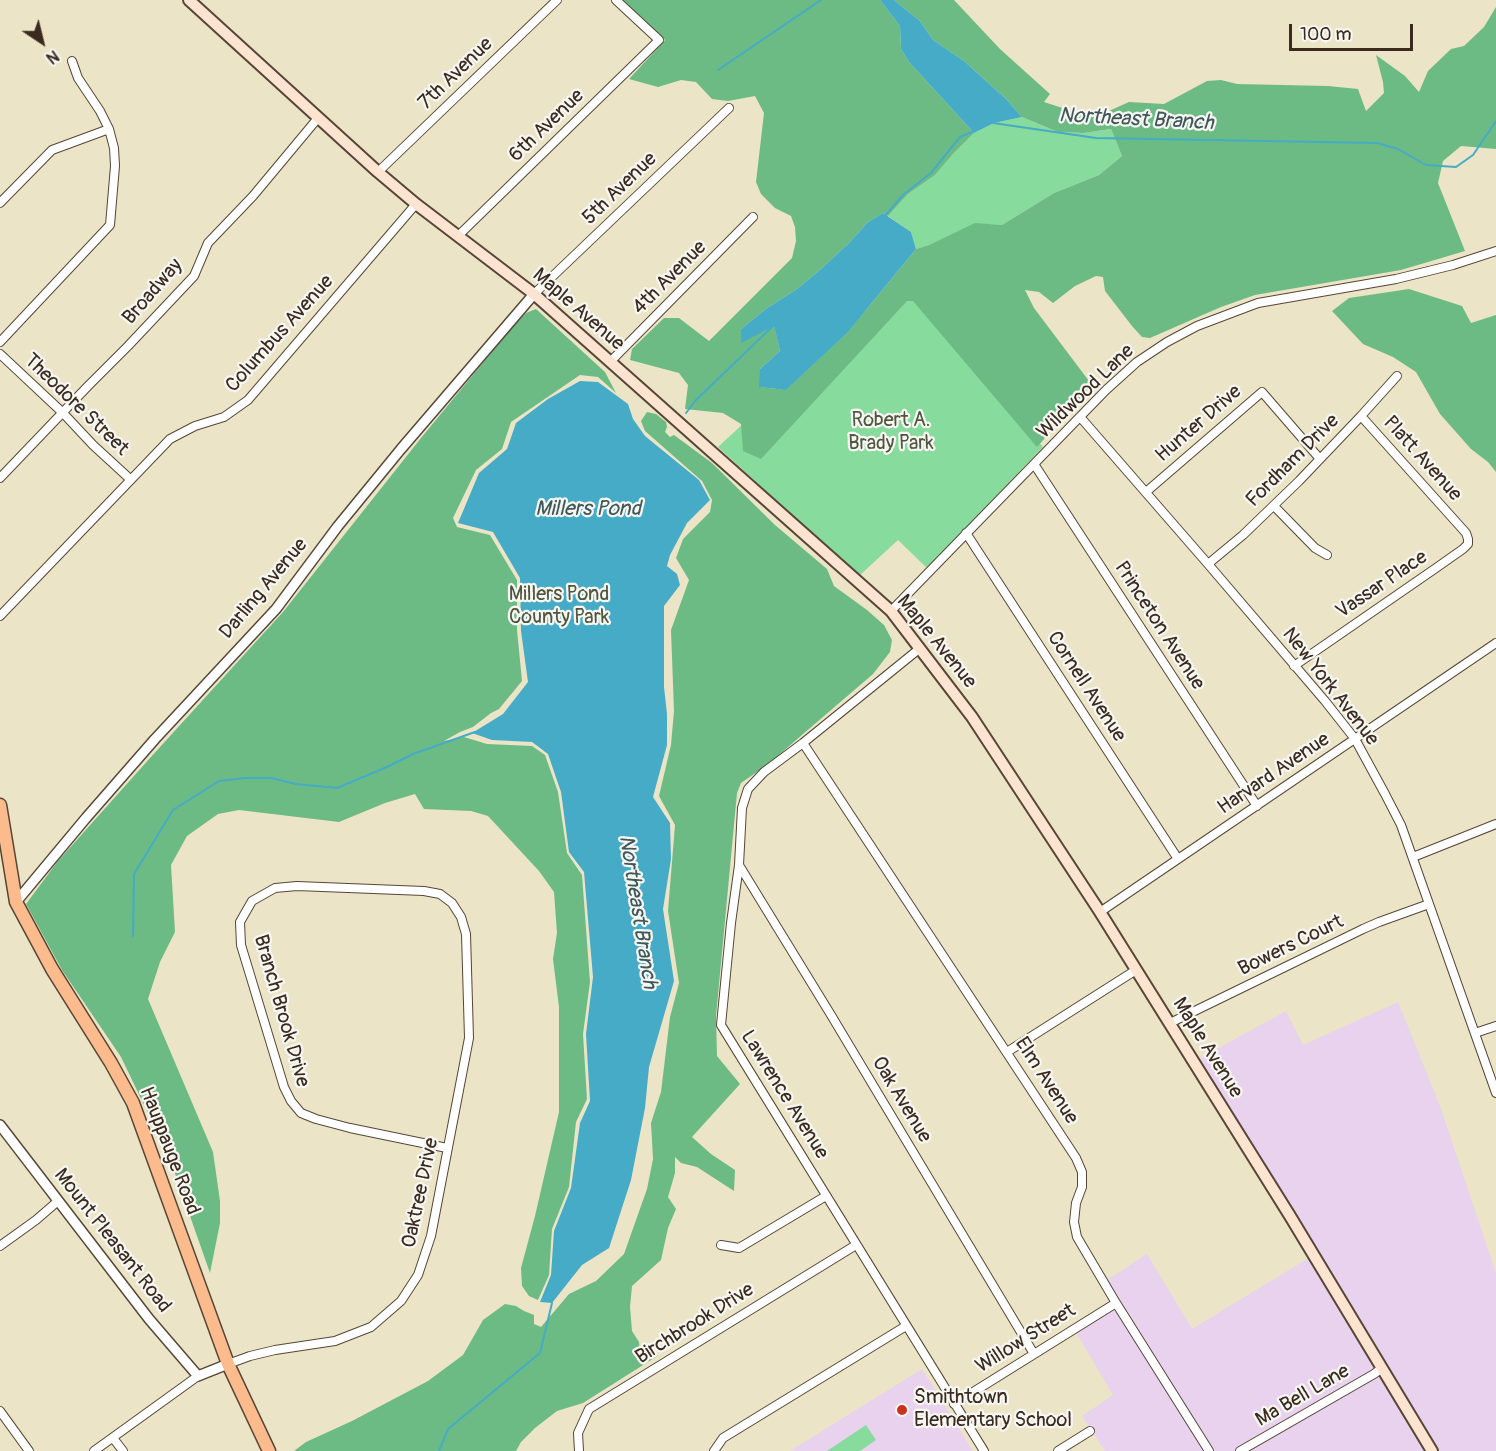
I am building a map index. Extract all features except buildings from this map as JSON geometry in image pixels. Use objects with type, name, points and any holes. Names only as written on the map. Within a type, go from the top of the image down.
[{"type":"main road","name":"Maple Avenue","points":[[189,0],[378,172],[534,294],[891,611],[972,717],[1100,912],[1432,1451]]},
{"type":"main road","name":"Hauppauge Road","points":[[0,805],[16,902],[52,969],[111,1063],[133,1103],[228,1364],[269,1451]]},
{"type":"street","name":"7th Avenue","points":[[378,172],[557,0]]},
{"type":"street","name":"6th Avenue","points":[[459,235],[659,40],[616,0]]},
{"type":"street","points":[[0,342],[110,225],[115,166],[114,148],[109,129],[78,78],[72,62]]},
{"type":"street","name":"5th Avenue","points":[[534,294],[729,108]]},
{"type":"street","name":"Broadway","points":[[0,478],[194,276],[208,243],[253,196],[318,118]]},
{"type":"street","points":[[0,203],[52,150],[109,129]]},
{"type":"street","name":"Columbus Avenue","points":[[0,616],[170,439],[195,426],[224,417],[248,400],[416,204]]},
{"type":"street","name":"4th Avenue","points":[[610,362],[753,218]]},
{"type":"street","name":"Wildwood Lane","points":[[891,611],[1106,390],[1137,362],[1167,342],[1197,326],[1258,303],[1396,279],[1453,265],[1496,251]]},
{"type":"street","name":"Darling Avenue","points":[[16,902],[155,739],[276,609],[338,526],[387,466],[534,294]]},
{"type":"street","name":"Theodore Street","points":[[0,354],[130,479]]},
{"type":"street","name":"Fordham Drive","points":[[1208,564],[1274,506],[1397,376]]},
{"type":"street","name":"Hunter Drive","points":[[1146,492],[1262,392],[1320,459]]},
{"type":"street","name":"Platt Avenue","points":[[1361,416],[1458,524]]},
{"type":"street","name":"New York Avenue","points":[[1081,418],[1208,564],[1355,739],[1401,825],[1496,1093]]},
{"type":"street","name":"Princeton Avenue","points":[[1034,464],[1257,806]]},
{"type":"street","points":[[1274,506],[1315,548],[1328,555]]},
{"type":"street","name":"Vassar Place","points":[[1294,666],[1463,549],[1468,544],[1467,533],[1458,524]]},
{"type":"street","name":"Cornell Avenue","points":[[966,533],[1178,859]]},
{"type":"street","name":"Harvard Avenue","points":[[1100,912],[1496,643]]},
{"type":"street","name":"Lawrence Avenue","points":[[919,649],[764,772],[748,789],[742,808],[739,865],[731,923],[722,1025],[984,1451]]},
{"type":"street","name":"Elm Avenue","points":[[803,743],[1076,1158],[1082,1172],[1082,1187],[1076,1203],[1074,1222],[1077,1237],[1209,1451]]},
{"type":"street","points":[[1413,857],[1496,824]]},
{"type":"street","name":"Oak Avenue","points":[[739,865],[1034,1354]]},
{"type":"street","name":"Branch Brook Drive","points":[[447,1148],[350,1128],[301,1113],[291,1101],[284,1087],[241,945],[240,922],[252,901],[275,888],[297,886],[424,891],[440,894],[452,903]]},
{"type":"street","name":"Oaktree Drive","points":[[228,1364],[274,1350],[335,1341],[371,1327],[401,1301],[418,1275],[431,1236],[469,1038],[465,934],[461,917],[452,903]]},
{"type":"street","name":"Bowers Court","points":[[1170,1023],[1363,929],[1429,904]]},
{"type":"street","points":[[1007,1052],[1136,970]]},
{"type":"street","points":[[1475,1033],[1496,1026]]},
{"type":"street","name":"Mount Pleasant Road","points":[[0,1125],[149,1319],[198,1376]]},
{"type":"street","points":[[721,1245],[739,1248],[826,1196]]},
{"type":"street","points":[[0,1246],[58,1201]]},
{"type":"street","name":"Birchbrook Drive","points":[[579,1451],[578,1433],[589,1409],[856,1245]]},
{"type":"street","name":"Willow Street","points":[[954,1404],[1116,1303]]},
{"type":"street","points":[[714,1451],[723,1438],[906,1326]]},
{"type":"street","points":[[94,1451],[198,1376],[228,1364]]},
{"type":"street","name":"Ma Bell Lane","points":[[1240,1451],[1382,1368]]},
{"type":"street","points":[[0,1412],[29,1451]]},
{"type":"street","points":[[1058,1451],[1090,1431]]},
{"type":"street","points":[[113,1438],[123,1451]]},
{"type":"shaded area","points":[[1398,1002],[1440,1106],[1496,1273],[1496,1451],[1105,1451],[1082,1416],[1113,1395],[1075,1331],[1115,1306],[1101,1284],[1147,1254],[1192,1329],[1312,1256],[1193,1062],[1286,1011],[1303,1045]]},
{"type":"shaded area","name":"Smithtown Elementary School","points":[[922,1369],[973,1451],[790,1451]]},
{"type":"green space","points":[[622,0],[880,0],[900,26],[901,49],[909,62],[974,133],[935,175],[908,194],[888,216],[883,213],[868,222],[821,269],[741,329],[774,325],[780,351],[760,369],[760,387],[786,390],[848,332],[916,249],[975,223],[1002,225],[1054,193],[1099,175],[1122,156],[1111,129],[1083,133],[1058,132],[1022,117],[1006,99],[964,61],[933,40],[920,21],[894,0],[954,0],[1000,49],[1050,94],[1044,102],[1087,116],[1109,111],[1129,102],[1164,104],[1207,81],[1221,80],[1237,84],[1358,89],[1366,111],[1384,93],[1376,55],[1405,76],[1419,92],[1428,71],[1451,49],[1464,46],[1484,27],[1496,7],[1496,149],[1461,146],[1443,161],[1438,183],[1465,251],[1401,270],[1255,295],[1150,338],[1142,337],[1105,291],[1103,277],[1096,276],[1075,286],[1053,303],[1039,292],[1025,290],[1034,308],[1092,385],[1037,447],[913,301],[907,301],[761,459],[743,451],[741,424],[723,413],[685,409],[688,385],[679,373],[630,360],[632,349],[664,318],[679,318],[709,341],[792,258],[796,241],[791,216],[775,208],[761,194],[756,182],[764,113],[755,96],[728,101],[712,99],[696,82],[681,80],[658,87],[629,79],[665,40]]},
{"type":"green space","points":[[1022,117],[1058,132],[1083,133],[1111,129],[1122,156],[1099,175],[1054,193],[1002,225],[975,224],[916,249],[911,232],[888,216],[908,194],[935,175],[974,133],[994,123]]},
{"type":"green space","name":"Robert A. Brady Park","points":[[902,277],[1043,447],[927,568],[898,540],[859,576],[718,447]]},
{"type":"green space","points":[[1409,289],[1462,306],[1471,323],[1496,315],[1496,472],[1488,462],[1471,449],[1440,414],[1416,372],[1393,357],[1363,344],[1332,311],[1349,298]]},
{"type":"green space","points":[[536,309],[605,372],[616,393],[598,377],[580,375],[511,422],[502,449],[476,470],[453,518],[457,527],[490,535],[517,580],[517,630],[522,681],[499,709],[473,727],[444,741],[464,737],[487,744],[532,746],[545,755],[558,792],[567,853],[582,875],[590,982],[583,1034],[587,1099],[576,1122],[569,1187],[552,1229],[549,1275],[538,1300],[529,1296],[522,1286],[521,1268],[559,1112],[559,1007],[553,959],[557,933],[554,892],[539,871],[488,816],[471,811],[424,809],[415,794],[385,803],[339,822],[239,810],[218,814],[187,836],[171,865],[175,932],[160,962],[148,999],[213,1152],[220,1201],[220,1223],[210,1273],[170,1159],[121,1057],[62,970],[26,904],[58,861],[283,612],[514,325],[526,313]]},
{"type":"green space","points":[[647,412],[656,414],[666,422],[665,432],[670,437],[674,435],[712,463],[775,525],[827,569],[834,586],[884,625],[892,640],[890,652],[873,674],[767,765],[741,783],[737,793],[716,1016],[717,1056],[740,1084],[692,1137],[711,1154],[735,1170],[734,1191],[697,1167],[681,1163],[675,1157],[675,1173],[668,1197],[676,1209],[668,1228],[661,1260],[632,1286],[630,1307],[632,1331],[639,1342],[641,1361],[659,1355],[583,1403],[557,1411],[535,1428],[521,1442],[516,1451],[294,1451],[306,1442],[428,1381],[463,1355],[483,1320],[505,1304],[516,1306],[534,1315],[534,1324],[541,1327],[569,1294],[596,1281],[624,1254],[647,1189],[653,1159],[651,1123],[661,1092],[670,1017],[679,983],[668,911],[675,825],[659,796],[671,745],[674,711],[671,630],[689,580],[676,558],[683,539],[710,512],[712,500],[702,481],[645,431],[641,421]]},
{"type":"green space","points":[[866,1425],[876,1440],[860,1451],[827,1451]]},
{"type":"water","points":[[880,0],[894,0],[920,21],[933,40],[964,61],[1006,99],[1022,117],[994,123],[974,133],[909,62],[901,49],[900,26]]},
{"type":"water","points":[[883,213],[911,232],[916,249],[848,332],[786,390],[759,387],[760,369],[780,351],[774,326],[741,343],[741,329],[767,308],[797,289],[849,243],[868,222]]},
{"type":"water","name":"Millers Pond","points":[[580,381],[598,382],[628,404],[633,419],[645,436],[699,480],[710,500],[687,523],[670,555],[667,566],[677,574],[680,585],[664,606],[667,745],[653,797],[670,823],[671,859],[663,909],[674,981],[649,1067],[645,1108],[631,1180],[609,1248],[582,1265],[552,1303],[540,1302],[551,1275],[554,1231],[571,1188],[580,1123],[590,1101],[586,1034],[593,977],[584,872],[569,852],[561,792],[548,754],[532,742],[492,740],[472,733],[503,714],[528,682],[521,631],[520,578],[493,532],[458,523],[479,473],[507,449],[516,423],[548,399]]},
{"type":"waterway","points":[[718,70],[821,0]]},
{"type":"waterway","name":"Northeast Branch","points":[[993,123],[1096,138],[1377,143],[1398,149],[1426,165],[1456,167],[1473,155],[1496,121]]},
{"type":"waterway","name":"Northeast Branch","points":[[884,217],[903,195],[931,173],[960,137],[974,131]]},
{"type":"waterway","name":"Northeast Branch","points":[[686,413],[695,401],[775,324]]},
{"type":"waterway","points":[[133,936],[134,874],[173,810],[219,781],[271,778],[296,784],[337,788],[413,754],[475,732]]},
{"type":"waterway","name":"Northeast Branch","points":[[439,1451],[448,1429],[540,1353],[552,1303]]},
{"type":"place","name":"Smithtown Elementary School","points":[[902,1410]]},
{"type":"park label","name":"Millers Pond County Park","points":[[559,606]]}]
